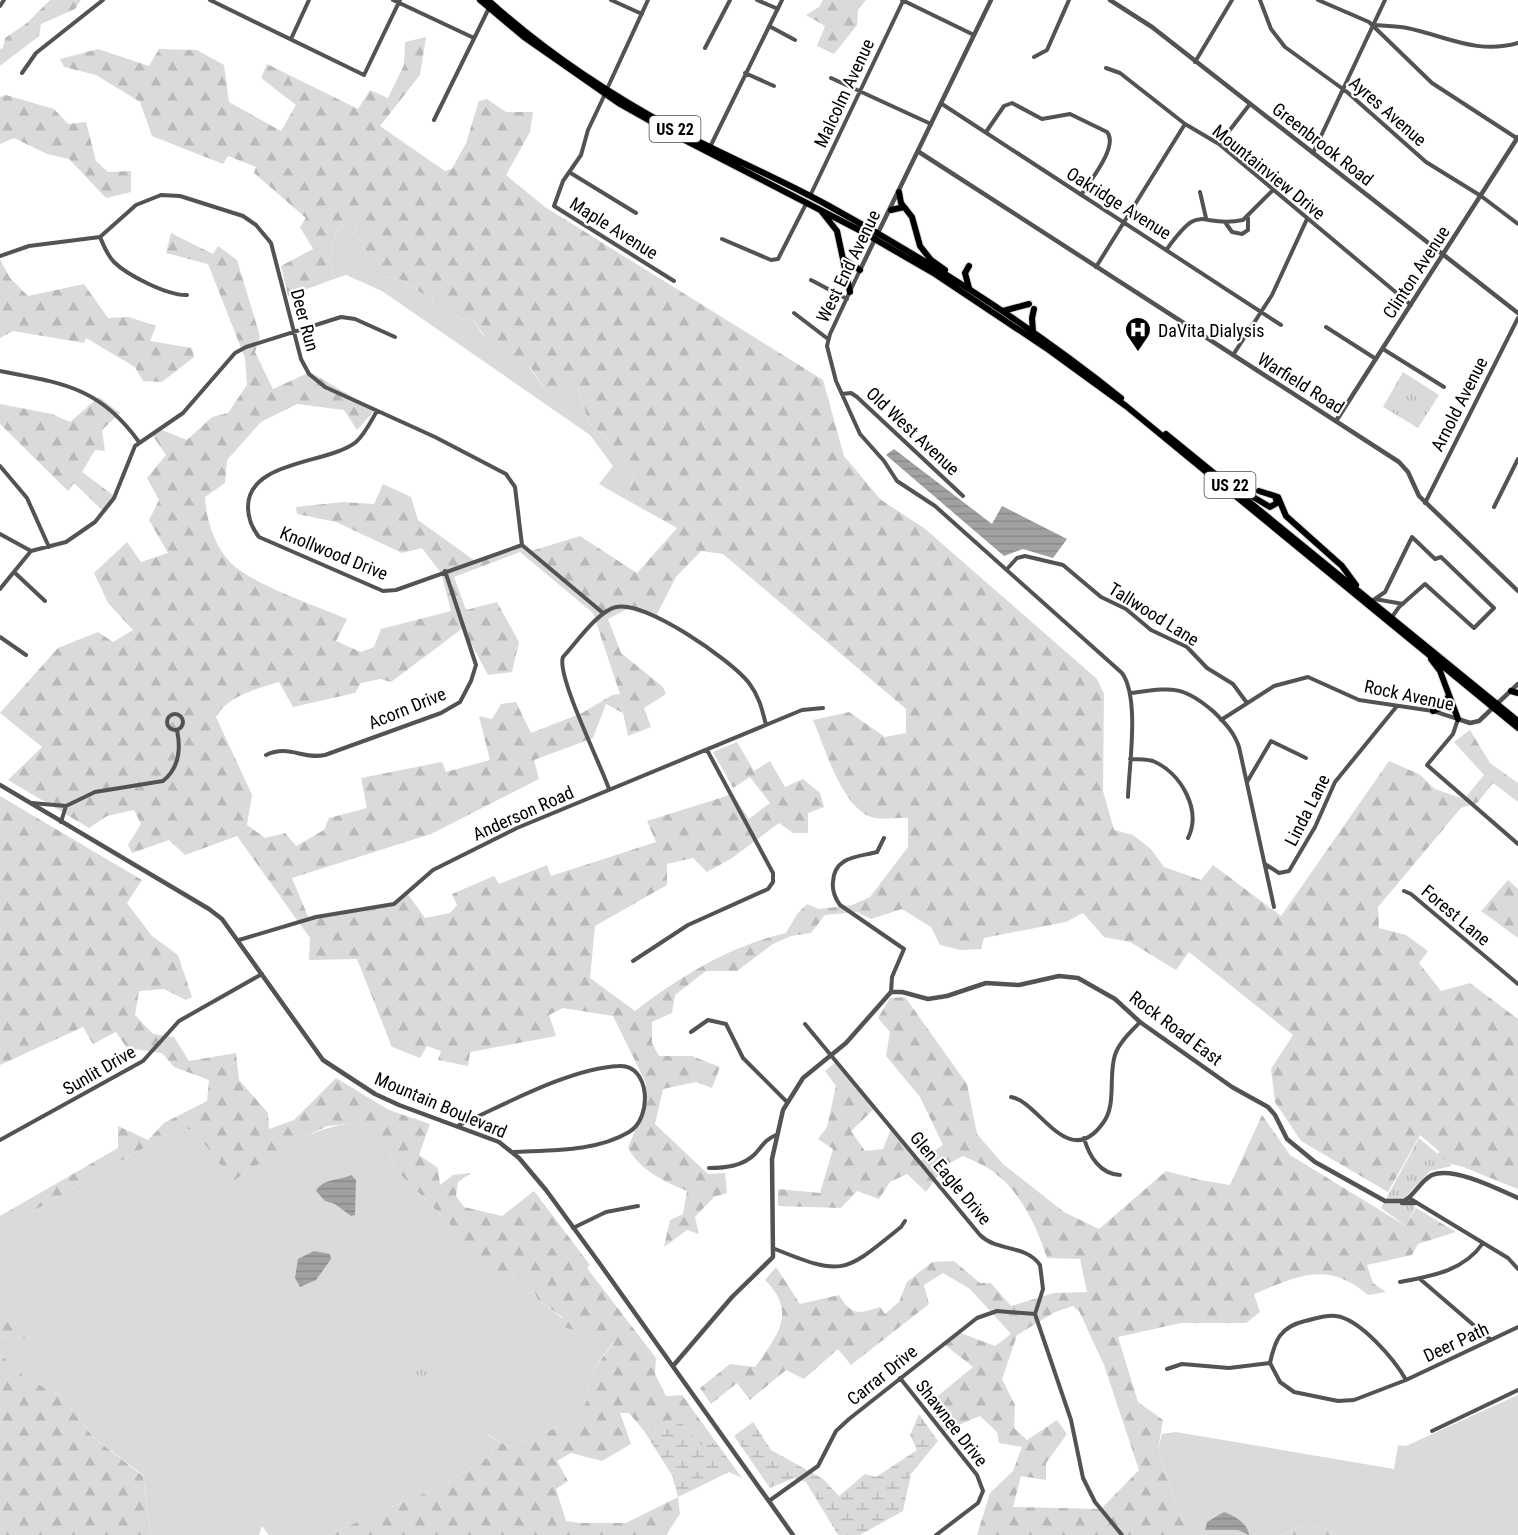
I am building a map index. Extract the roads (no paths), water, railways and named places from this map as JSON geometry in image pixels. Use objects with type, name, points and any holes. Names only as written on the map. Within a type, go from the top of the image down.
[{"type":"highway","name":"US 22","points":[[480,0],[490,3],[606,91],[876,237],[979,302],[1080,372],[1422,649],[1518,721]]},
{"type":"highway","name":"US 22","points":[[490,3],[569,69],[675,135],[809,199],[815,205],[954,279],[1033,332],[1086,370],[1373,600],[1496,706],[1518,728]]},
{"type":"highway","points":[[899,192],[904,207],[910,212],[924,252],[954,279]]},
{"type":"highway","points":[[815,205],[835,227],[844,260],[849,296]]},
{"type":"highway","points":[[891,210],[904,207]]},
{"type":"highway","points":[[844,260],[860,270]]},
{"type":"highway","points":[[969,266],[965,273],[969,289]]},
{"type":"highway","points":[[1002,311],[1031,307],[1033,332]]},
{"type":"highway","points":[[1222,478],[1270,507],[1277,503],[1275,495]]},
{"type":"highway","points":[[1259,490],[1275,495],[1281,500],[1286,516],[1342,566],[1359,590]]},
{"type":"highway","points":[[1422,649],[1440,672],[1458,719]]},
{"type":"highway","points":[[1433,711],[1446,704],[1448,693]]},
{"type":"street","points":[[22,73],[36,53],[103,0]]},
{"type":"street","points":[[210,0],[361,75],[365,74],[400,1]]},
{"type":"street","points":[[291,39],[309,0]]},
{"type":"street","points":[[393,0],[400,1],[474,38]]},
{"type":"street","points":[[611,0],[642,14]]},
{"type":"street","name":"Maple Avenue","points":[[648,0],[588,130],[582,155],[570,172],[554,206],[674,281]]},
{"type":"street","points":[[705,48],[730,0]]},
{"type":"street","points":[[758,0],[778,9]]},
{"type":"street","points":[[710,147],[782,0]]},
{"type":"street","points":[[902,0],[974,35]]},
{"type":"street","name":"Malcolm Avenue","points":[[722,239],[771,260],[778,259],[809,199],[902,0]]},
{"type":"street","name":"West End Avenue","points":[[991,0],[828,339],[831,364],[863,439],[884,461],[897,481],[935,506],[1114,664],[1126,679],[1130,693],[1128,797]]},
{"type":"street","points":[[1034,57],[1047,50],[1070,0]]},
{"type":"street","name":"Greenbrook Road","points":[[1110,0],[1142,20],[1518,313]]},
{"type":"street","points":[[1195,62],[1232,0]]},
{"type":"street","name":"Ayres Avenue","points":[[1260,0],[1271,29],[1285,47],[1343,89],[1426,162],[1482,196],[1518,224]]},
{"type":"street","points":[[1318,0],[1373,25],[1406,28],[1477,48],[1498,48],[1518,43]]},
{"type":"street","points":[[1312,153],[1385,0]]},
{"type":"street","points":[[434,120],[490,3]]},
{"type":"street","points":[[1373,25],[1432,83],[1518,138]]},
{"type":"street","points":[[769,26],[795,39]]},
{"type":"street","name":"Mountainview Drive","points":[[1106,68],[1120,73],[1185,124],[1219,144],[1272,191],[1411,305]]},
{"type":"street","points":[[745,73],[774,86]]},
{"type":"street","points":[[831,78],[932,125]]},
{"type":"street","points":[[986,132],[1004,106],[1012,103],[1042,120],[1070,114],[1107,132],[1111,137],[1111,147],[1081,195]]},
{"type":"street","name":"Oakridge Avenue","points":[[942,104],[1281,325]]},
{"type":"street","points":[[1219,144],[1250,104]]},
{"type":"street","points":[[1096,267],[1185,124]]},
{"type":"street","name":"Clinton Avenue","points":[[1336,421],[1518,138]]},
{"type":"street","name":"Warfield Road","points":[[919,152],[1402,465],[1408,472],[1417,493],[1425,502],[1518,591]]},
{"type":"street","points":[[570,172],[636,213]]},
{"type":"street","points":[[1167,249],[1186,224],[1206,218],[1225,221],[1248,217],[1272,191]]},
{"type":"street","points":[[1200,192],[1206,218]]},
{"type":"street","name":"Deer Run","points":[[100,237],[136,205],[161,195],[180,196],[243,216],[256,225],[271,243],[305,369],[319,384],[506,474],[515,487],[522,545]]},
{"type":"street","points":[[1225,221],[1229,230],[1239,235],[1248,230],[1248,217]]},
{"type":"street","points":[[1233,356],[1262,312],[1307,219]]},
{"type":"street","points":[[0,255],[30,246],[100,237],[112,260],[122,269],[176,295],[187,295]]},
{"type":"street","points":[[811,280],[849,296]]},
{"type":"street","points":[[794,313],[828,339]]},
{"type":"street","points":[[0,589],[31,551],[76,538],[104,514],[114,498],[133,449],[139,442],[183,413],[235,353],[335,319],[349,317],[395,337]]},
{"type":"street","name":"Arnold Avenue","points":[[1425,502],[1518,318]]},
{"type":"street","points":[[1326,327],[1377,359]]},
{"type":"street","points":[[1383,349],[1444,387]]},
{"type":"street","points":[[0,371],[60,384],[97,399],[114,411],[139,442]]},
{"type":"street","name":"Old West Avenue","points":[[842,394],[850,393],[857,397],[963,496]]},
{"type":"street","name":"Knollwood Drive","points":[[377,411],[362,436],[351,445],[272,473],[259,482],[248,503],[254,530],[270,542],[379,590],[396,590],[522,545]]},
{"type":"street","points":[[1494,507],[1518,459]]},
{"type":"street","points":[[0,466],[27,498],[49,547]]},
{"type":"street","points":[[0,534],[31,551]]},
{"type":"street","points":[[1373,600],[1385,592],[1412,537],[1435,559],[1441,557],[1494,608],[1474,628],[1425,584],[1392,617]]},
{"type":"street","points":[[522,545],[603,613]]},
{"type":"street","name":"Tallwood Lane","points":[[1007,569],[1017,558],[1025,556],[1063,565],[1101,597],[1126,609],[1151,630],[1187,647],[1207,668],[1233,684],[1246,703]]},
{"type":"street","name":"Acorn Drive","points":[[266,755],[283,749],[317,757],[325,755],[441,712],[460,702],[476,665],[445,571]]},
{"type":"street","points":[[14,572],[45,601]]},
{"type":"street","points":[[1373,600],[1403,604]]},
{"type":"street","points":[[609,789],[568,691],[561,665],[563,657],[603,613],[614,607],[624,606],[666,622],[709,648],[735,668],[753,689],[766,725]]},
{"type":"street","points":[[0,638],[27,656]]},
{"type":"street","name":"Rock Avenue","points":[[1221,720],[1274,686],[1308,677],[1359,700],[1433,711],[1470,723],[1479,721],[1515,692],[1518,684]]},
{"type":"street","points":[[1130,693],[1180,690],[1196,696],[1235,736],[1274,907]]},
{"type":"street","name":"Linda Lane","points":[[1264,863],[1279,873],[1287,873],[1315,827],[1335,782],[1397,705]]},
{"type":"street","name":"Anderson Road","points":[[238,940],[316,917],[394,904],[426,875],[442,865],[517,828],[802,710],[823,708]]},
{"type":"street","points":[[173,714],[183,719],[183,725],[177,730],[172,730],[167,724],[168,718],[173,714]]},
{"type":"street","points":[[1458,719],[1453,734],[1427,762],[1431,770],[1518,844]]},
{"type":"street","points":[[28,803],[66,806],[95,792],[163,781],[169,776],[180,751],[177,730]]},
{"type":"street","points":[[1247,783],[1270,741],[1306,758]]},
{"type":"street","points":[[633,961],[688,925],[768,889],[773,882],[772,873],[707,750]]},
{"type":"street","points":[[1130,759],[1150,760],[1175,776],[1184,789],[1193,816],[1194,827],[1188,838]]},
{"type":"street","name":"Mountain Boulevard","points":[[1,788],[208,909],[228,926],[323,1060],[375,1094],[499,1142],[513,1152],[546,1190],[793,1535]]},
{"type":"street","points":[[61,822],[66,806]]},
{"type":"street","points":[[673,1366],[732,1298],[771,1261],[775,1249],[772,1159],[776,1135],[788,1102],[803,1078],[858,1031],[891,992],[892,977],[905,952],[840,904],[833,890],[834,874],[838,866],[850,858],[877,852],[884,838]]},
{"type":"street","name":"Forest Lane","points":[[1404,891],[1411,894],[1518,984]]},
{"type":"street","name":"Sunlit Drive","points":[[0,1140],[143,1061],[179,1021],[262,974]]},
{"type":"street","name":"Rock Road East","points":[[891,992],[937,998],[986,984],[1019,985],[1068,976],[1098,988],[1127,1008],[1140,1022],[1232,1087],[1268,1107],[1275,1115],[1287,1139],[1302,1153],[1373,1195],[1385,1201],[1397,1203]]},
{"type":"street","points":[[691,1032],[708,1020],[726,1024],[743,1058],[788,1102]]},
{"type":"street","points":[[1011,1097],[1020,1100],[1059,1134],[1070,1138],[1084,1138],[1098,1129],[1106,1119],[1115,1055],[1140,1022]]},
{"type":"street","points":[[805,1024],[831,1056]]},
{"type":"street","name":"Glen Eagle Drive","points":[[831,1056],[985,1240],[1024,1252],[1037,1260],[1040,1265],[1043,1289],[1035,1314]]},
{"type":"street","points":[[457,1126],[569,1078],[617,1066],[630,1068],[637,1073],[646,1096],[645,1106],[640,1121],[628,1132],[595,1144],[513,1152]]},
{"type":"street","points":[[709,1168],[731,1166],[746,1160],[769,1137],[776,1135]]},
{"type":"street","points":[[1084,1138],[1094,1161],[1110,1173],[1120,1175]]},
{"type":"street","points":[[1397,1203],[1410,1197],[1432,1176],[1449,1173],[1518,1198]]},
{"type":"street","points":[[1416,1190],[1418,1203]]},
{"type":"street","points":[[1410,1197],[1508,1258],[1518,1269]]},
{"type":"street","points":[[1397,1203],[1418,1203]]},
{"type":"street","points":[[573,1228],[606,1212],[638,1206]]},
{"type":"street","points":[[775,1249],[824,1268],[848,1265],[863,1258],[901,1227],[905,1221]]},
{"type":"street","points":[[1400,1282],[1466,1262],[1483,1243]]},
{"type":"street","points":[[1419,1278],[1492,1340]]},
{"type":"street","name":"Carrar Drive","points":[[769,1501],[818,1466],[836,1431],[977,1318],[997,1311],[1035,1314]]},
{"type":"street","points":[[1035,1314],[1071,1420],[1083,1478],[1095,1502],[1122,1535]]},
{"type":"street","points":[[1167,1369],[1182,1364],[1229,1368],[1270,1363],[1275,1339],[1288,1327],[1335,1315],[1346,1319],[1394,1359],[1406,1380]]},
{"type":"street","name":"Deer Path","points":[[1270,1363],[1280,1382],[1294,1392],[1338,1401],[1363,1397],[1406,1380],[1518,1327]]},
{"type":"street","name":"Shawnee Drive","points":[[900,1378],[977,1475],[983,1491],[978,1503],[936,1535]]},
{"type":"street","points":[[1432,1431],[1518,1390]]},
{"type":"place","name":"DaVita Dialysis","points":[[1138,353]]}]
